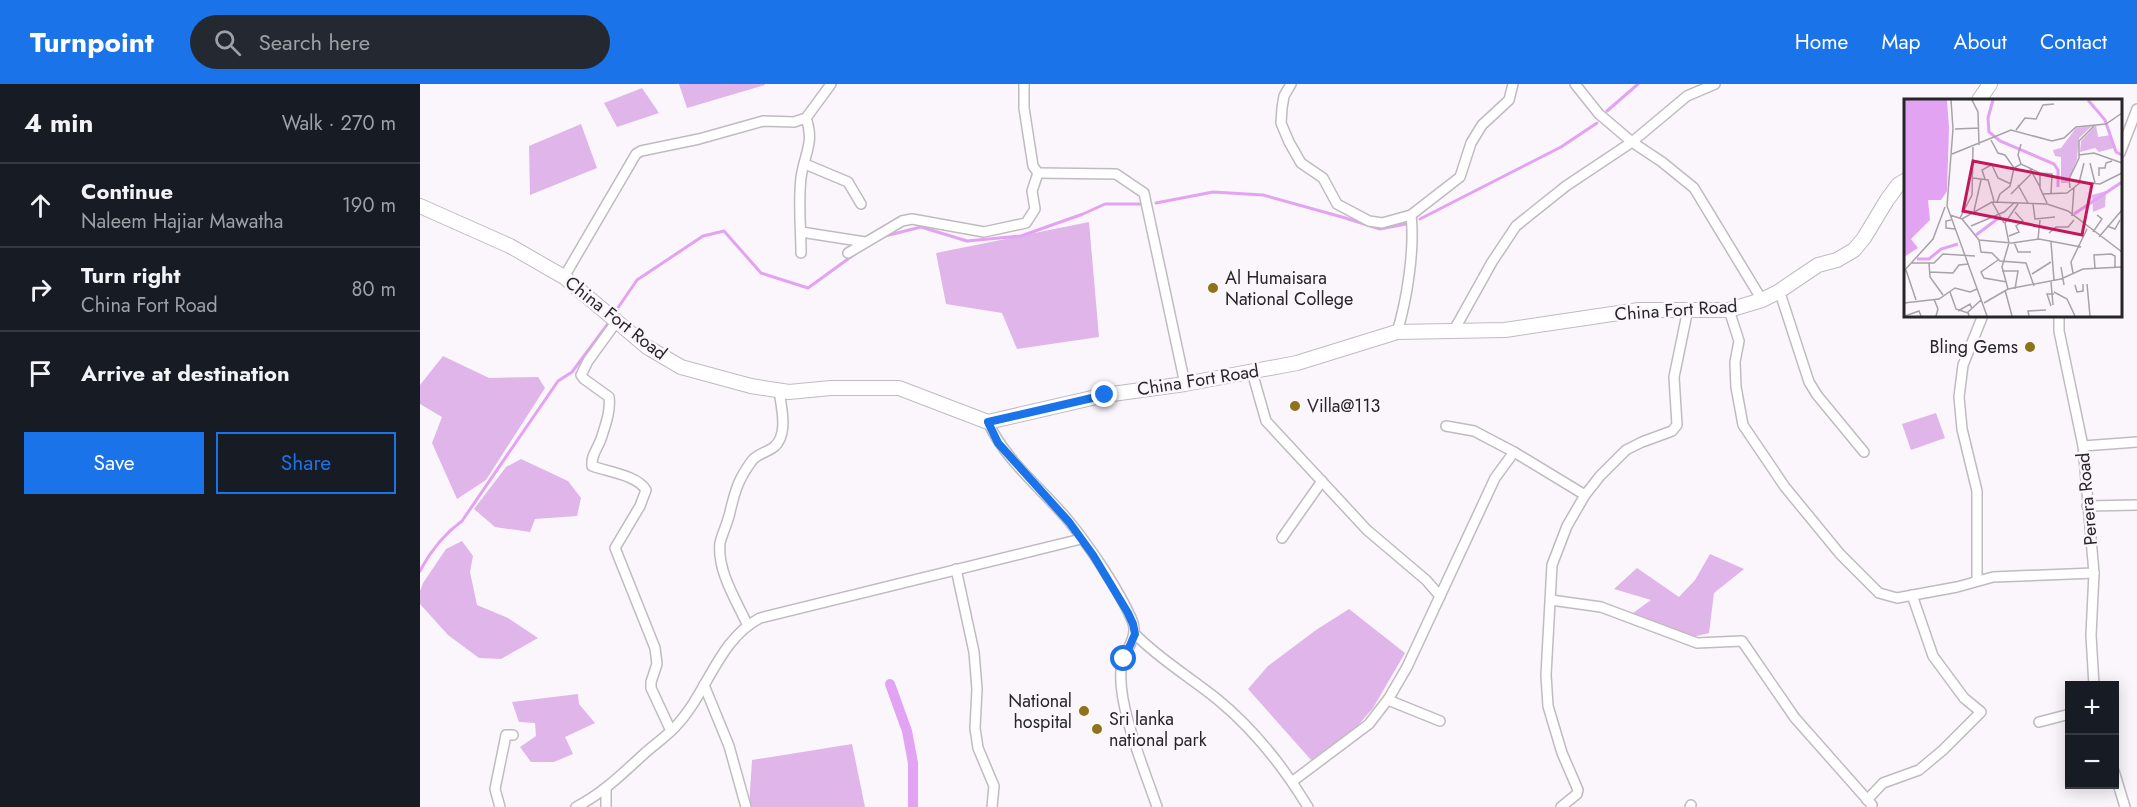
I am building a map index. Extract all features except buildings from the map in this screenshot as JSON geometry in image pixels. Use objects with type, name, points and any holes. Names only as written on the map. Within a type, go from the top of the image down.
[{"type":"street","points":[[564,277],[636,154],[763,121],[794,122],[806,118],[831,84]]},
{"type":"street","points":[[848,253],[902,221],[912,219],[984,232],[1026,223],[1035,209],[1032,191],[1038,173],[1034,166],[1024,108],[1024,84]]},
{"type":"street","points":[[1291,84],[1284,96],[1281,123],[1288,142],[1301,163],[1323,178],[1337,204],[1369,221],[1382,223],[1411,215],[1460,177],[1472,143],[1482,125],[1509,100],[1513,84]]},
{"type":"street","points":[[1575,84],[1599,114],[1632,142],[1662,162],[1694,188],[1762,300]]},
{"type":"street","points":[[1453,332],[1492,262],[1516,226],[1566,186],[1632,142],[1687,96],[1714,84]]},
{"type":"street","points":[[1980,99],[1990,84]]},
{"type":"street","points":[[2122,150],[2137,110]]},
{"type":"street","points":[[801,253],[801,178],[811,130],[806,118]]},
{"type":"street","points":[[805,164],[848,182],[861,204]]},
{"type":"street","points":[[1038,173],[1116,174],[1144,193],[1185,384]]},
{"type":"street","name":"China Fort Road","points":[[420,206],[510,246],[564,277],[647,347],[681,367],[751,386],[789,392],[831,388],[899,388],[988,422],[1105,395],[1185,384],[1297,363],[1397,332],[1505,330],[1639,310],[1730,310],[1762,300],[1818,265],[1837,260],[1854,250],[1887,200],[1898,185],[1904,181]]},
{"type":"street","points":[[1397,332],[1404,310],[1413,230],[1411,215]]},
{"type":"street","points":[[801,232],[865,242]]},
{"type":"street","points":[[1778,292],[1809,382],[1816,395],[1864,452]]},
{"type":"street","points":[[1561,807],[1577,794],[1578,790],[1562,753],[1548,706],[1546,675],[1552,565],[1567,526],[1585,495],[1609,466],[1626,450],[1672,431],[1677,425],[1674,376],[1688,309]]},
{"type":"street","points":[[1730,310],[1739,341],[1735,362],[1743,425],[1770,467],[1840,554],[1879,593],[1897,598],[2002,576],[2094,573]]},
{"type":"street","points":[[1977,581],[1977,491],[1962,429],[1959,397],[1963,365],[1983,316]]},
{"type":"street","name":"Perera Road","points":[[2059,316],[2059,331],[2083,446],[2094,573],[2091,635],[2094,681]]},
{"type":"street","points":[[612,317],[581,375],[609,397],[608,413],[600,441],[591,458],[592,466],[624,476],[643,485],[646,490],[640,506],[615,548],[655,648],[657,664],[651,688],[670,731]]},
{"type":"street","points":[[1252,372],[1266,422],[1367,530],[1426,580],[1440,596]]},
{"type":"street","points":[[747,624],[723,571],[720,542],[739,479],[753,459],[779,441],[783,425],[779,390]]},
{"type":"street","points":[[988,422],[998,443],[1069,522],[1093,555],[1131,618],[1135,634],[1148,647],[1240,719],[1268,747],[1293,781],[1308,807]]},
{"type":"street","points":[[1446,426],[1474,431],[1585,495]]},
{"type":"street","points":[[2083,446],[2137,442]]},
{"type":"street","points":[[1293,781],[1369,724],[1388,700],[1407,667],[1495,478],[1514,452]]},
{"type":"street","points":[[1282,538],[1322,481]]},
{"type":"street","points":[[2087,506],[2137,505]]},
{"type":"street","points":[[576,807],[606,788],[677,725],[730,642],[747,624],[760,618],[1081,539]]},
{"type":"street","points":[[956,569],[974,652],[977,689],[975,728],[978,748],[994,786],[992,807]]},
{"type":"street","points":[[1551,600],[1601,607],[1697,643],[1742,641],[1795,718],[1869,803],[1883,783],[1903,771],[1919,770],[1981,712],[1964,698],[1934,656],[1912,596]]},
{"type":"street","points":[[1135,634],[1122,665],[1121,684],[1132,732],[1157,807]]},
{"type":"street","points":[[704,685],[729,746],[746,807]]},
{"type":"street","points":[[1388,700],[1440,720]]},
{"type":"street","points":[[2039,722],[2065,715]]},
{"type":"street","points":[[500,807],[495,789],[506,735],[513,735]]},
{"type":"street","points":[[2119,785],[2125,807]]},
{"type":"street","points":[[606,788],[606,807]]},
{"type":"shaded area","points":[[679,84],[764,84],[765,85],[687,108]]},
{"type":"shaded area","points":[[642,88],[659,113],[617,127],[604,103]]},
{"type":"shaded area","points":[[581,124],[597,168],[530,195],[529,146]]},
{"type":"shaded area","points":[[1089,222],[1099,337],[1017,349],[1002,313],[946,304],[936,253]]},
{"type":"shaded area","points":[[443,356],[489,378],[538,377],[545,388],[486,480],[457,499],[432,443],[442,417],[420,404],[420,385]]},
{"type":"shaded area","points":[[1936,413],[1945,438],[1911,450],[1902,424]]},
{"type":"shaded area","points":[[521,459],[568,481],[581,498],[577,516],[535,519],[530,532],[495,527],[474,509],[506,467]]},
{"type":"shaded area","points":[[462,541],[473,556],[470,572],[477,605],[508,618],[538,638],[501,659],[479,658],[448,635],[420,604],[420,591],[423,583],[446,549]]},
{"type":"shaded area","points":[[1710,554],[1744,569],[1714,593],[1709,633],[1693,637],[1633,613],[1651,600],[1614,589],[1637,568],[1679,597],[1695,580]]},
{"type":"shaded area","points":[[1349,609],[1405,653],[1373,708],[1354,730],[1311,760],[1248,689],[1268,666],[1316,630]]},
{"type":"shaded area","points":[[578,694],[579,704],[595,723],[565,737],[573,754],[554,762],[531,762],[520,747],[536,736],[535,723],[519,722],[512,702]]},
{"type":"shaded area","points":[[852,744],[865,807],[749,807],[752,760]]},
{"type":"waterway","points":[[1607,111],[1638,84]]},
{"type":"waterway","points":[[1420,219],[1561,147],[1597,123]]},
{"type":"waterway","points":[[1156,203],[1213,192],[1263,195],[1380,229],[1406,224]]},
{"type":"waterway","points":[[885,236],[921,227],[967,241],[1021,236],[1105,204],[1140,204]]},
{"type":"waterway","points":[[613,315],[637,280],[703,236],[724,231],[761,273],[808,288],[859,251]]},
{"type":"waterway","points":[[420,571],[438,543],[462,521],[558,381],[572,372],[610,321]]},
{"type":"waterway","points":[[890,684],[907,731],[913,763],[913,807]]},
{"type":"place","name":"Al Humaisara National College","points":[[1213,288]]},
{"type":"place","name":"Bling Gems","points":[[2030,347]]},
{"type":"place","name":"Villa@113","points":[[1295,406]]},
{"type":"place","name":"National hospital","points":[[1084,711]]},
{"type":"place","name":"Sri lanka national park","points":[[1097,729]]},
{"type":"route","points":[[1105,395],[988,422],[998,443],[1069,522],[1115,590],[1135,629],[1124,659]]}]
